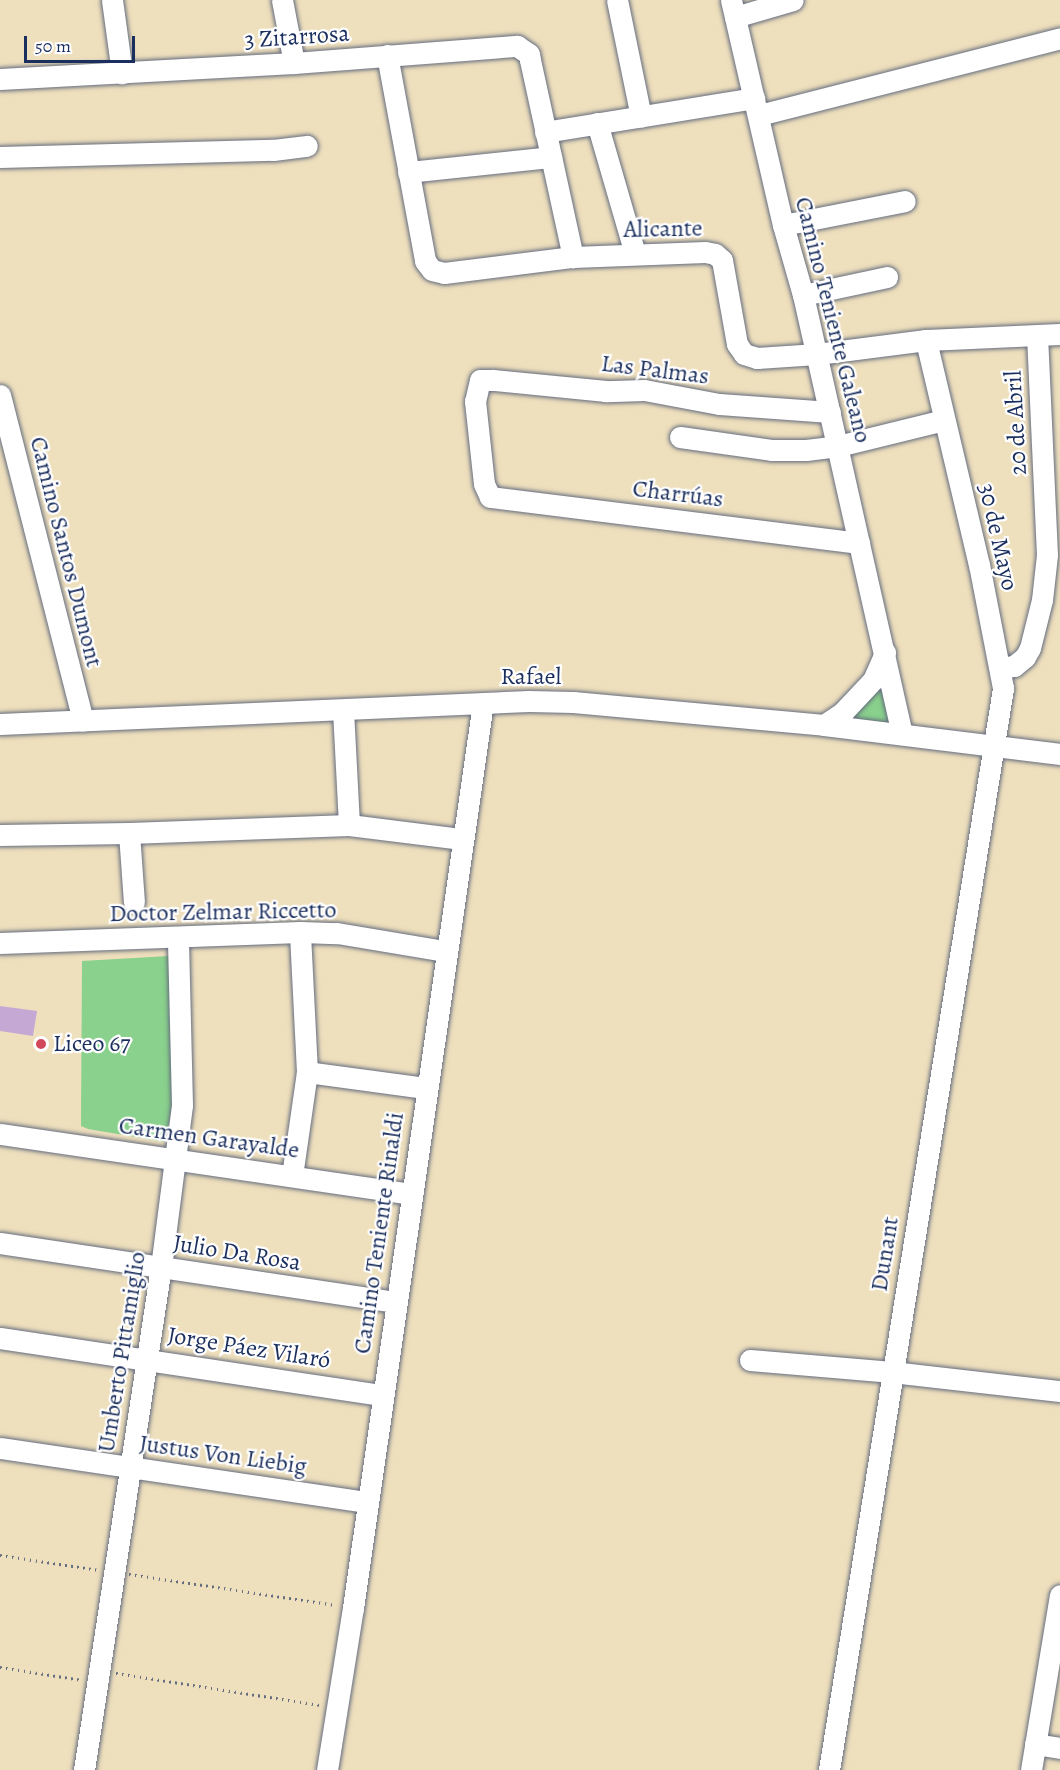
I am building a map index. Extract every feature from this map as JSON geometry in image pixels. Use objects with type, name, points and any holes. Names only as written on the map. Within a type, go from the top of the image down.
[{"type":"street","points":[[112,0],[122,73]]},
{"type":"street","points":[[282,0],[294,63]]},
{"type":"street","points":[[617,0],[641,117]]},
{"type":"street","points":[[733,8],[793,0]]},
{"type":"street","name":"Camino Teniente Galeano","points":[[733,8],[783,225],[817,354],[902,734]]},
{"type":"street","points":[[573,257],[545,132],[641,117],[756,107],[1060,38]]},
{"type":"street","name":"3 Zitarrosa","points":[[0,79],[294,63],[508,45],[524,49],[530,60],[545,132]]},
{"type":"street","points":[[387,55],[408,172],[551,157]]},
{"type":"street","points":[[597,123],[635,254]]},
{"type":"street","points":[[0,157],[273,150],[307,146]]},
{"type":"street","name":"Alicante","points":[[408,172],[425,261],[432,270],[444,273],[573,257],[705,252],[715,254],[722,260],[737,344],[744,354],[757,358],[817,354]]},
{"type":"street","points":[[783,225],[904,201]]},
{"type":"street","points":[[803,295],[887,277]]},
{"type":"street","points":[[817,354],[926,340],[1060,334]]},
{"type":"street","name":"20 de Abril","points":[[1001,668],[1014,666],[1025,657],[1042,600],[1047,555],[1037,335]]},
{"type":"street","name":"30 de Mayo","points":[[926,340],[1001,668],[1003,688],[992,746]]},
{"type":"street","name":"Las Palmas","points":[[490,497],[484,484],[475,402],[480,380],[606,391],[644,390],[719,404],[830,412]]},
{"type":"street","name":"Camino Santos Dumont","points":[[0,395],[83,721]]},
{"type":"street","points":[[680,437],[771,450],[806,450],[837,446],[944,420]]},
{"type":"street","name":"Charrúas","points":[[490,497],[859,543]]},
{"type":"street","points":[[824,725],[843,712],[873,680],[885,653]]},
{"type":"street","name":"Rafael","points":[[0,724],[483,703],[573,702],[824,725],[1060,754]]},
{"type":"street","name":"Camino Teniente Rinaldi","points":[[327,1770],[353,1608],[445,951],[483,703]]},
{"type":"street","points":[[343,710],[349,825]]},
{"type":"street","name":"Dunant","points":[[829,1770],[992,746]]},
{"type":"street","points":[[0,835],[349,825],[462,839]]},
{"type":"street","points":[[129,833],[134,902]]},
{"type":"street","points":[[292,1176],[307,1072],[300,932]]},
{"type":"street","name":"Doctor Zelmar Riccetto","points":[[0,943],[300,932],[337,933],[445,951]]},
{"type":"street","name":"Umberto Pittamiglio","points":[[84,1770],[176,1159],[182,1105],[178,938]]},
{"type":"street","points":[[307,1072],[426,1088]]},
{"type":"street","name":"Carmen Garayalde","points":[[0,1134],[411,1194]]},
{"type":"street","name":"Julio Da Rosa","points":[[0,1243],[395,1302]]},
{"type":"street","name":"Jorge Páez Vilaró","points":[[0,1338],[382,1395]]},
{"type":"street","points":[[750,1360],[892,1372],[1060,1391]]},
{"type":"street","name":"Justus Von Liebig","points":[[0,1448],[367,1502]]},
{"type":"street","points":[[1031,1770],[1060,1595]]},
{"type":"street","points":[[1035,1744],[1060,1748]]},
{"type":"path","points":[[0,1555],[353,1608]]},
{"type":"path","points":[[0,1667],[337,1707]]},
{"type":"green space","points":[[880,683],[894,721],[888,727],[849,717]]},
{"type":"green space","points":[[169,956],[173,1103],[165,1142],[81,1126],[82,961]]},
{"type":"building","points":[[0,1006],[37,1011],[33,1036],[0,1031]]},
{"type":"place","name":"Liceo 67","points":[[41,1044]]}]
